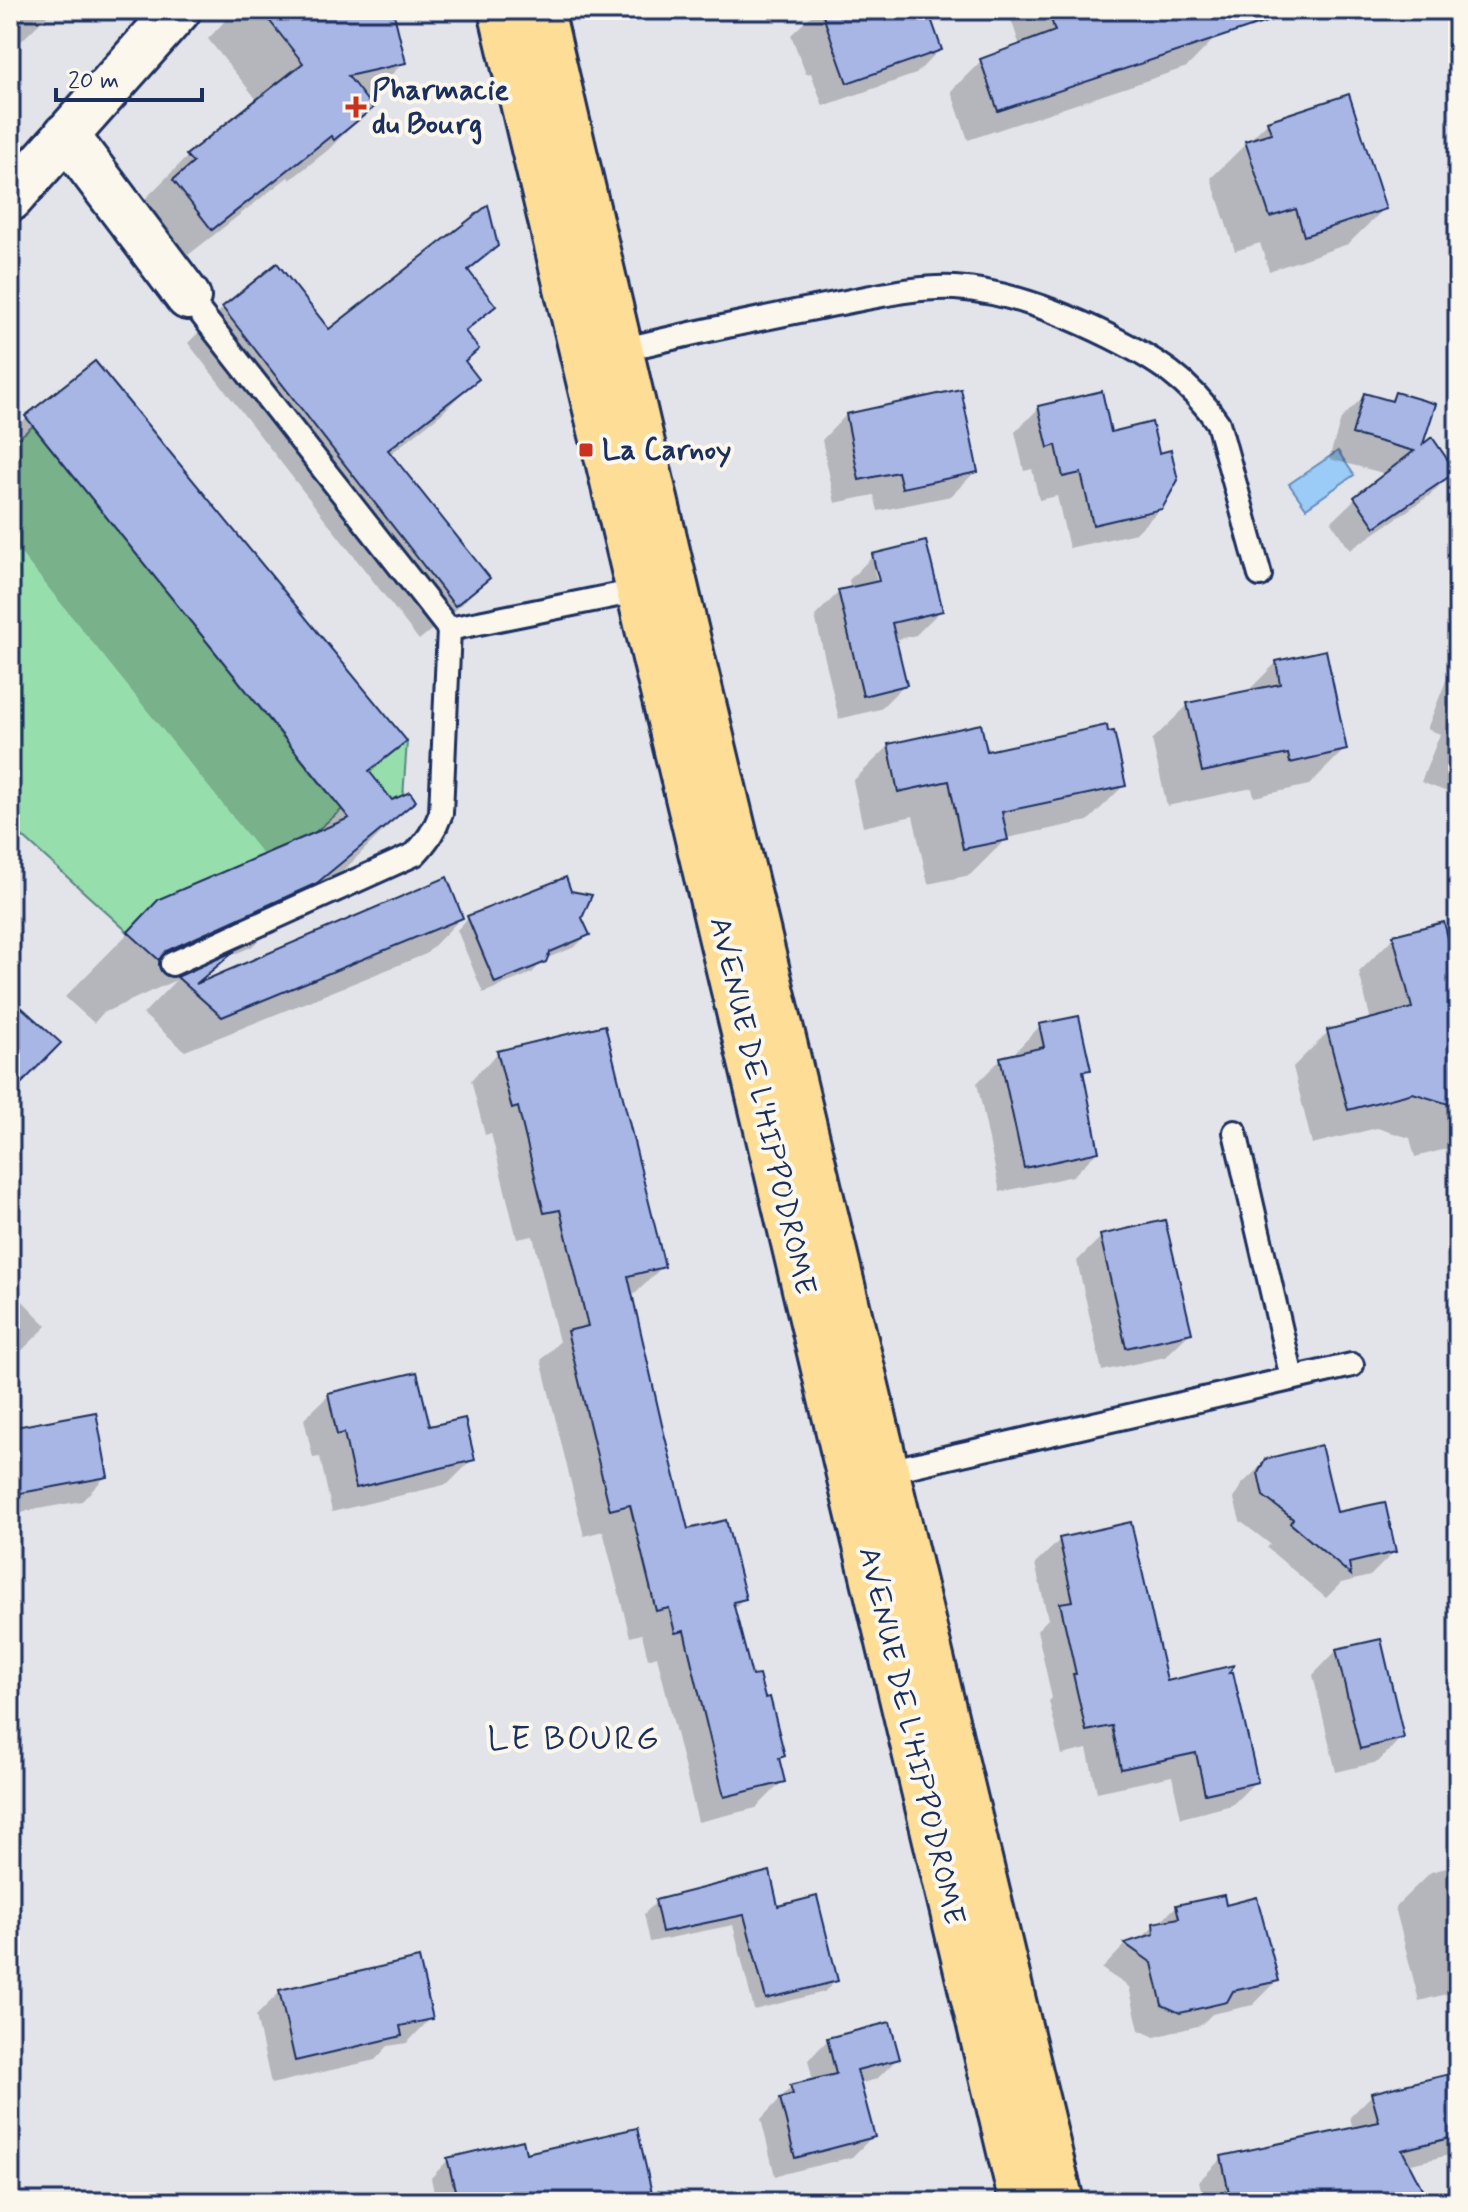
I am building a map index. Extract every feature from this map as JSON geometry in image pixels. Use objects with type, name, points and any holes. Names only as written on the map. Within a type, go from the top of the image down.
[{"type":"main road","name":"AVENUE DE L'HIPPODROME","points":[[501,10],[658,586],[869,1476],[1022,2202]]},
{"type":"main road","name":"AVENUE DE L'HIPPODROME","points":[[541,10],[621,350],[658,586]]},
{"type":"main road","name":"AVENUE DE L'HIPPODROME","points":[[869,1476],[1061,2202]]},
{"type":"street","points":[[10,199],[178,10]]},
{"type":"street","points":[[66,135],[188,297]]},
{"type":"lane","points":[[621,350],[718,326],[915,290],[971,290],[1008,297],[1050,311],[1094,329],[1163,365],[1204,401],[1218,423],[1260,575]]},
{"type":"lane","points":[[172,964],[415,854],[424,844],[434,831],[441,813],[449,629],[188,297]]},
{"type":"lane","points":[[449,629],[658,586]]},
{"type":"lane","points":[[1235,1132],[1292,1378]]},
{"type":"lane","points":[[869,1476],[1352,1365]]},
{"type":"green space","points":[[33,426],[333,799],[407,741],[402,812],[376,781],[314,833],[159,899],[128,932],[10,825],[10,445]]},
{"type":"water","points":[[1338,451],[1354,475],[1306,508],[1289,484]]},
{"type":"building","points":[[261,10],[393,10],[406,63],[348,76],[373,108],[334,140],[331,136],[212,230],[173,180],[193,163],[186,155],[303,63]]},
{"type":"building","points":[[821,10],[928,10],[942,50],[847,83]]},
{"type":"building","points":[[1048,10],[1277,10],[1278,18],[998,111],[980,59],[1055,31]]},
{"type":"building","points":[[1349,94],[1386,209],[1304,236],[1296,209],[1270,217],[1245,141],[1271,133],[1267,121]]},
{"type":"building","points":[[488,205],[498,246],[468,270],[496,306],[465,331],[479,349],[465,361],[479,379],[388,450],[490,578],[455,606],[222,307],[277,263],[329,329]]},
{"type":"building","points":[[95,361],[407,741],[369,771],[392,800],[410,792],[416,801],[317,883],[166,951],[159,960],[128,932],[159,899],[349,818],[25,416]]},
{"type":"building","points":[[961,389],[978,472],[902,488],[898,472],[859,480],[846,414]]},
{"type":"building","points":[[1102,391],[1111,432],[1152,422],[1159,453],[1171,450],[1178,480],[1162,509],[1093,525],[1081,473],[1063,477],[1056,445],[1048,448],[1038,406]]},
{"type":"building","points":[[1395,392],[1436,404],[1423,444],[1432,437],[1456,472],[1375,527],[1354,497],[1414,451],[1352,434],[1364,393],[1392,401]]},
{"type":"building","points":[[926,541],[943,611],[892,623],[907,685],[863,696],[838,590],[879,581],[872,554]]},
{"type":"building","points":[[1326,650],[1347,750],[1290,763],[1288,754],[1202,772],[1187,703],[1280,684],[1276,661]]},
{"type":"building","points":[[981,724],[987,751],[1107,725],[1108,732],[1114,731],[1126,786],[1002,812],[1008,840],[963,849],[949,781],[898,792],[888,744]]},
{"type":"building","points":[[447,877],[463,918],[222,1017],[177,977],[235,951],[196,984]]},
{"type":"building","points":[[566,877],[571,891],[592,895],[582,918],[590,935],[550,952],[546,962],[495,983],[467,916]]},
{"type":"building","points":[[1444,922],[1458,976],[1458,1107],[1413,1093],[1348,1110],[1327,1030],[1412,1008],[1393,935]]},
{"type":"building","points":[[10,997],[61,1043],[10,1095]]},
{"type":"building","points":[[1079,1016],[1091,1070],[1083,1071],[1099,1152],[1024,1168],[1000,1057],[1044,1047],[1039,1024]]},
{"type":"building","points":[[605,1025],[665,1267],[628,1276],[662,1425],[688,1529],[726,1520],[746,1599],[733,1602],[752,1676],[759,1675],[765,1698],[770,1697],[785,1756],[779,1758],[785,1782],[724,1797],[684,1631],[675,1633],[669,1608],[656,1611],[630,1505],[610,1510],[567,1331],[588,1326],[560,1210],[544,1213],[518,1107],[512,1109],[497,1051]]},
{"type":"building","points":[[1165,1220],[1192,1333],[1126,1348],[1100,1235]]},
{"type":"building","points":[[417,1372],[430,1426],[465,1418],[475,1460],[356,1488],[344,1433],[337,1435],[328,1393]]},
{"type":"building","points":[[96,1412],[108,1477],[10,1495],[10,1428]]},
{"type":"building","points":[[1321,1445],[1337,1512],[1385,1502],[1396,1552],[1349,1563],[1351,1575],[1290,1523],[1293,1519],[1263,1496],[1258,1473],[1265,1459]]},
{"type":"building","points":[[1131,1522],[1167,1681],[1234,1665],[1229,1673],[1233,1672],[1258,1782],[1205,1794],[1196,1753],[1121,1769],[1112,1726],[1086,1731],[1060,1603],[1073,1601],[1059,1538]]},
{"type":"building","points":[[1381,1639],[1404,1738],[1360,1749],[1336,1649]]},
{"type":"building","points":[[770,1871],[778,1906],[817,1896],[838,1981],[766,1999],[744,1915],[662,1932],[655,1900]]},
{"type":"building","points":[[1224,1895],[1226,1905],[1257,1897],[1279,1981],[1233,1991],[1227,2002],[1180,2013],[1162,2005],[1152,1963],[1124,1943],[1154,1934],[1153,1923],[1179,1918],[1176,1905]]},
{"type":"building","points":[[419,1958],[433,2019],[400,2026],[402,2036],[295,2061],[279,1990]]},
{"type":"building","points":[[890,2022],[900,2059],[857,2070],[875,2137],[795,2158],[780,2098],[793,2094],[790,2085],[836,2074],[827,2038]]},
{"type":"building","points":[[1458,2072],[1458,2136],[1402,2150],[1429,2202],[1231,2202],[1221,2156],[1379,2122],[1371,2093]]},
{"type":"building","points":[[637,2128],[654,2202],[458,2202],[447,2158],[523,2140],[526,2153]]},
{"type":"place","name":"Pharmacie du Bourg","points":[[356,107]]},
{"type":"place","name":"La Carnoy","points":[[586,450]]},
{"type":"district","name":"LE BOURG","points":[[574,1739]]}]
